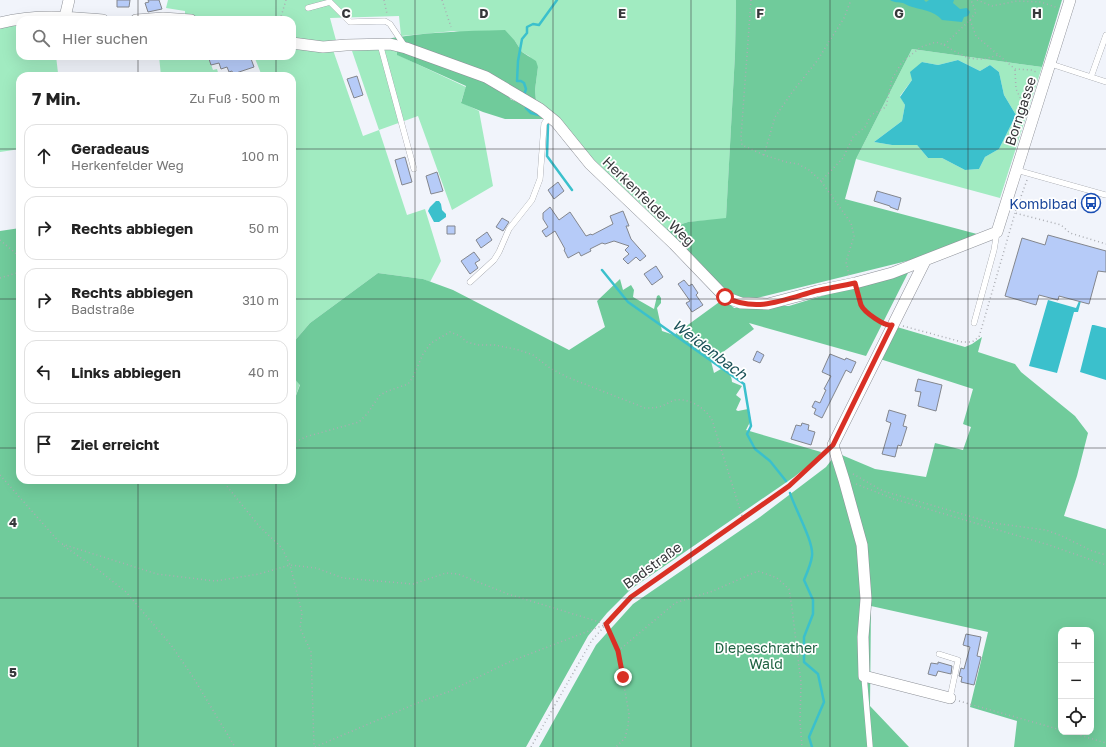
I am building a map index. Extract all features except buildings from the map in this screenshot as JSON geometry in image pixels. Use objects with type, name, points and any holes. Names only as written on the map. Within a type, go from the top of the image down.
[{"type":"street","points":[[65,16],[69,0]]},
{"type":"street","name":"Borngasse","points":[[997,232],[1070,0]]},
{"type":"street","points":[[0,23],[16,18]]},
{"type":"street","name":"Herkenfelder Weg","points":[[296,44],[323,47],[390,44],[406,48],[486,78],[540,109],[561,127],[590,164],[674,244],[725,297],[741,304],[768,304],[817,291],[853,284],[892,273],[997,232]]},
{"type":"street","points":[[925,261],[833,445],[862,544],[866,599],[863,637],[864,676],[950,698]]},
{"type":"lane","points":[[308,8],[330,2],[350,22],[385,20],[390,24],[406,48]]},
{"type":"lane","points":[[1091,77],[1106,35]]},
{"type":"lane","points":[[380,44],[414,169]]},
{"type":"lane","points":[[1051,64],[1106,82]]},
{"type":"lane","points":[[470,282],[494,260],[509,230],[532,200],[540,179],[544,124],[550,116]]},
{"type":"lane","points":[[1016,170],[1106,196]]},
{"type":"lane","points":[[974,323],[994,250],[997,232]]},
{"type":"lane","points":[[939,654],[958,660],[950,698]]},
{"type":"lane","points":[[864,676],[870,747]]},
{"type":"path","points":[[281,16],[286,0]]},
{"type":"path","points":[[384,0],[390,24]]},
{"type":"path","points":[[442,0],[451,28]]},
{"type":"path","points":[[751,0],[741,137],[742,145],[764,155],[798,164],[822,181],[851,223],[854,236],[846,262],[862,307],[878,321],[889,326],[898,324],[962,342],[972,342],[979,337],[1029,174]]},
{"type":"path","points":[[764,155],[775,116],[817,61],[844,18],[851,0]]},
{"type":"path","points":[[944,45],[970,20],[976,12],[971,0]]},
{"type":"path","points":[[977,0],[992,6],[1017,1],[1041,2],[1054,6],[1066,13]]},
{"type":"path","points":[[970,20],[976,36],[1015,69],[1031,70],[1047,76]]},
{"type":"path","points":[[822,181],[843,158],[853,137],[865,126],[871,115],[886,107],[892,79],[902,62],[921,46],[936,42],[963,56],[976,60],[986,59],[998,54]]},
{"type":"path","points":[[1015,69],[1016,89],[1024,107],[1033,119]]},
{"type":"path","points":[[1016,213],[1061,225],[1070,233],[1106,244]]},
{"type":"path","points":[[0,240],[16,254]]},
{"type":"path","points":[[0,278],[16,273]]},
{"type":"path","points":[[296,442],[305,437],[359,422],[367,414],[380,395],[408,384],[413,378],[423,354],[431,343],[450,332],[460,336],[467,342],[478,345],[495,345],[519,350],[533,355],[550,368],[566,377],[645,408],[656,408],[674,400],[684,401],[700,407],[708,413],[712,420],[743,519]]},
{"type":"path","name":"Badstraße","points":[[531,747],[592,640],[631,597],[789,486],[833,445]]},
{"type":"path","points":[[840,466],[883,491],[993,523],[1046,530],[1092,551],[1106,555]]},
{"type":"path","points":[[0,475],[1,479],[62,544],[126,592],[171,645],[193,677],[235,747]]},
{"type":"path","points":[[844,480],[894,499],[1049,545],[1106,565]]},
{"type":"path","points":[[225,484],[259,526],[282,548],[290,565],[302,613],[300,628],[311,652],[315,747],[422,701],[448,692],[509,662],[606,624]]},
{"type":"path","points":[[62,544],[157,574],[215,581],[259,574],[290,565],[316,568],[343,578],[413,584],[446,573],[458,574],[508,594],[606,624],[618,651],[629,714],[625,738],[616,747]]},
{"type":"path","points":[[618,651],[675,603],[713,591],[758,571],[776,578],[789,589],[792,608],[801,683],[800,721],[802,747]]},
{"type":"path","points":[[950,698],[1058,729]]},
{"type":"path","points":[[1079,735],[1106,743]]},
{"type":"green space","points":[[168,0],[736,0],[735,54],[726,219],[688,222],[665,229],[536,101],[535,90],[538,67],[529,56],[522,52],[515,41],[454,31],[401,36],[399,16],[330,18],[337,44],[296,41],[296,16],[182,16],[185,14],[185,11],[166,8]]},
{"type":"green space","points":[[736,0],[1062,0],[1042,67],[912,49],[856,159],[845,199],[977,234],[915,259],[745,301],[731,296],[666,229],[688,222],[726,218],[735,54]]},
{"type":"green space","points":[[16,25],[16,60],[56,60],[58,72],[16,72],[16,150],[0,152],[0,28]]},
{"type":"green space","points":[[505,30],[522,52],[536,61],[538,67],[535,90],[536,101],[381,40],[396,37],[459,31]]},
{"type":"green space","points":[[296,47],[333,50],[363,136],[379,130],[407,215],[425,209],[441,261],[430,282],[423,279],[378,273],[310,323],[296,339],[296,72],[260,72],[256,60],[296,60]]},
{"type":"green space","points":[[351,48],[397,48],[398,55],[466,87],[461,102],[479,111],[493,186],[452,210],[418,116],[379,130]]},
{"type":"green space","points":[[397,48],[483,79],[511,97],[510,99],[537,110],[546,119],[505,119],[461,103],[466,86],[397,55]]},
{"type":"green space","points":[[912,49],[1042,67],[1000,198],[856,159]],"holes":[[[958,60],[980,71],[990,65],[999,72],[1004,95],[1016,115],[999,149],[985,157],[979,169],[965,170],[942,158],[928,158],[917,145],[892,145],[874,142],[902,121],[905,105],[900,96],[912,80],[922,62],[938,65]]]},
{"type":"green space","points":[[159,60],[209,60],[213,70],[217,69],[218,72],[161,72]]},
{"type":"green space","points":[[16,229],[16,484],[296,484],[296,396],[300,385],[296,380],[296,339],[310,323],[378,273],[423,279],[453,290],[569,350],[605,327],[597,301],[620,279],[623,290],[631,285],[634,290],[633,297],[654,309],[657,296],[659,295],[661,298],[661,303],[657,308],[662,331],[674,335],[722,300],[734,308],[789,306],[910,269],[866,356],[749,323],[754,329],[711,361],[714,373],[721,369],[730,375],[732,382],[742,386],[736,395],[741,399],[736,410],[748,409],[751,420],[746,430],[821,452],[818,458],[794,477],[631,589],[607,613],[588,636],[526,747],[0,747],[0,231]]},
{"type":"green space","name":"Diepeschrather Wald","points":[[897,327],[965,347],[982,337],[978,352],[1015,364],[1021,372],[1075,416],[1088,433],[1077,476],[1064,516],[1106,529],[1106,747],[1014,747],[1017,721],[970,707],[988,632],[871,606],[870,706],[909,747],[539,747],[596,645],[633,604],[760,517],[826,467],[837,453],[875,469],[926,477],[935,443],[963,450],[971,427],[963,424],[973,389],[880,359]]},
{"type":"green space","points":[[296,380],[300,384],[296,395]]},
{"type":"water","points":[[890,0],[924,0],[926,2],[929,0],[954,0],[953,3],[960,9],[967,8],[970,12],[968,16],[964,17],[962,22],[942,20],[931,12]]},
{"type":"water","points":[[958,60],[980,71],[990,65],[999,72],[1004,95],[1016,115],[999,149],[985,157],[979,169],[965,170],[942,158],[928,158],[917,145],[892,145],[874,142],[902,121],[905,105],[900,97],[912,80],[910,72],[922,62],[938,65]]},
{"type":"water","points":[[436,201],[439,201],[442,210],[446,214],[446,217],[439,222],[434,222],[428,211]]},
{"type":"water","points":[[1048,300],[1076,308],[1079,301],[1081,301],[1078,312],[1074,312],[1057,373],[1029,366]]},
{"type":"water","points":[[1092,325],[1106,328],[1106,380],[1080,372]]},
{"type":"waterway","name":"Weidenbach","points":[[524,95],[526,89],[524,83],[517,81],[518,61],[522,39],[527,33],[527,27],[533,24],[539,25],[557,0]]},
{"type":"waterway","name":"Weidenbach","points":[[526,108],[531,113],[539,115]]},
{"type":"waterway","name":"Weidenbach","points":[[548,125],[547,156],[572,190]]},
{"type":"waterway","name":"Weidenbach","points":[[602,270],[628,302],[744,384],[751,426],[747,434],[755,449],[770,461],[786,481]]},
{"type":"waterway","name":"Weidenbach","points":[[790,493],[812,550],[811,562],[804,580],[813,600],[813,614],[804,637],[804,662],[818,674],[824,702],[809,737],[812,747]]},
{"type":"place","name":"Kombibad","points":[[1091,203]]},
{"type":"route","points":[[623,677],[618,651],[606,624],[631,597],[789,486],[833,445],[892,325],[889,326],[878,321],[862,307],[855,283],[768,304],[741,304],[725,297]]}]
